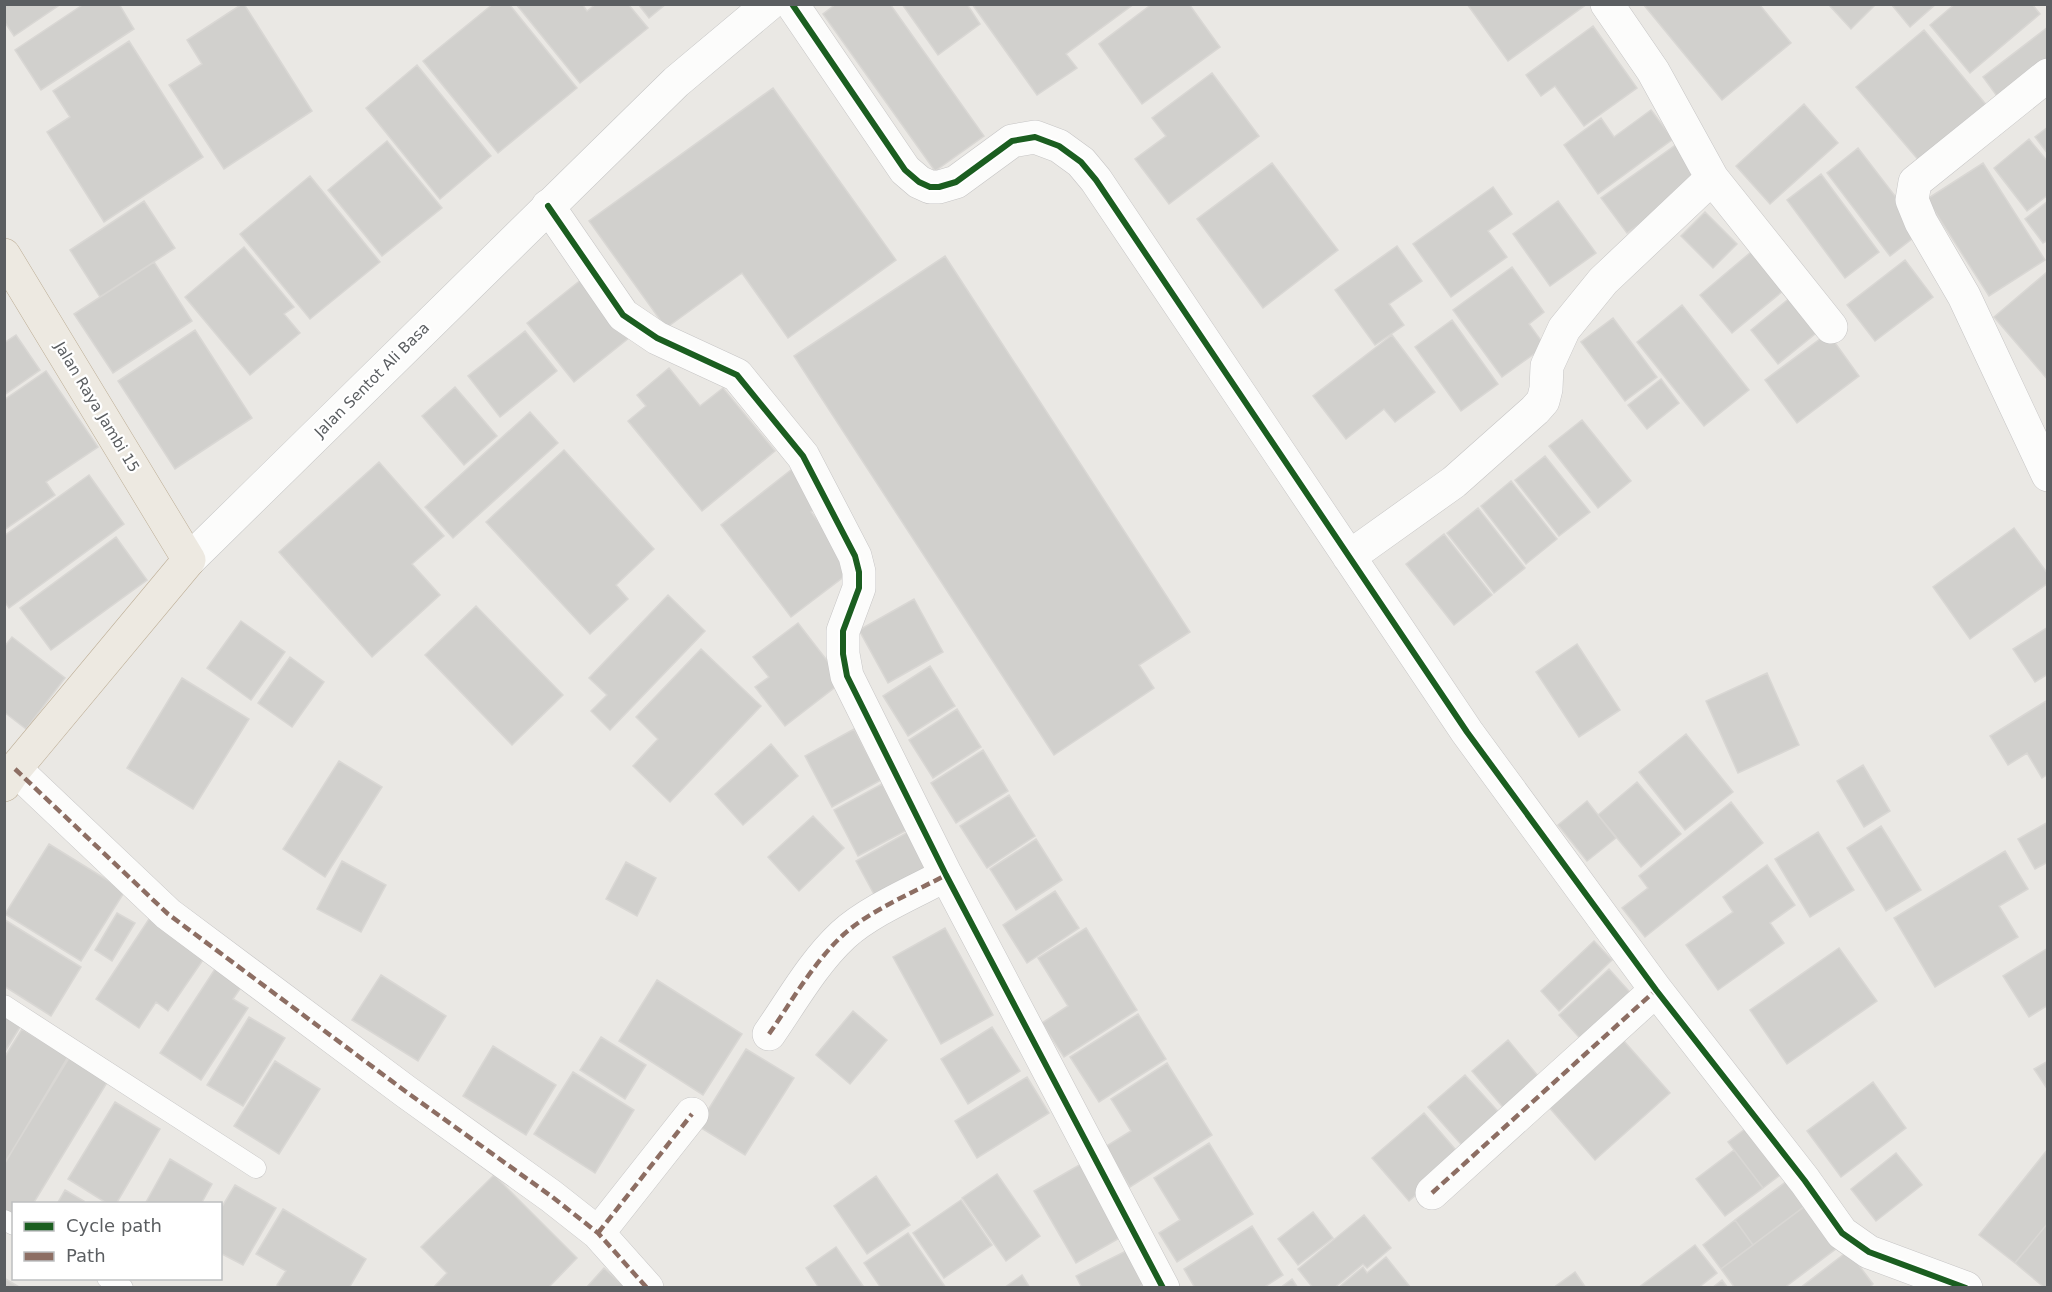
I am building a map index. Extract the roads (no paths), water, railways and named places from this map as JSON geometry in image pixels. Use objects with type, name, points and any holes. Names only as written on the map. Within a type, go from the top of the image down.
[{"type":"highway","name":"Jalan Raya Jambi 15","points":[[4,255],[189,560]]},
{"type":"highway","name":"Jalan Sentot Ali Basa","points":[[10,777],[189,560]]},
{"type":"street","name":"Jalan Sentot Ali Basa","points":[[189,560],[676,82],[769,4]]},
{"type":"street","points":[[792,4],[905,170],[919,182],[930,187],[956,182],[1012,141],[1035,136],[1059,146],[1081,162],[1096,180],[1467,732],[1656,990],[1805,1181],[1842,1233],[1869,1252],[1965,1287]]},
{"type":"street","points":[[1607,4],[1653,71],[1712,178],[1831,327]]},
{"type":"street","points":[[2048,75],[1916,182],[1912,200],[1921,222],[1964,296],[2048,475]]},
{"type":"street","points":[[1349,557],[1454,482],[1535,410],[1543,401],[1547,366],[1564,329],[1604,281],[1712,178]]},
{"type":"street","points":[[548,206],[623,315],[657,338],[737,375],[803,456],[855,556],[859,573],[860,588],[843,632],[843,654],[847,676],[946,874],[1163,1287]]},
{"type":"street","points":[[10,777],[168,914],[598,1233],[647,1287]]},
{"type":"street","points":[[769,1034],[822,958],[843,935],[861,921],[946,874]]},
{"type":"street","points":[[1432,1194],[1656,990]]},
{"type":"street","points":[[598,1233],[692,1114]]},
{"type":"lane","points":[[4,1005],[256,1168]]}]
